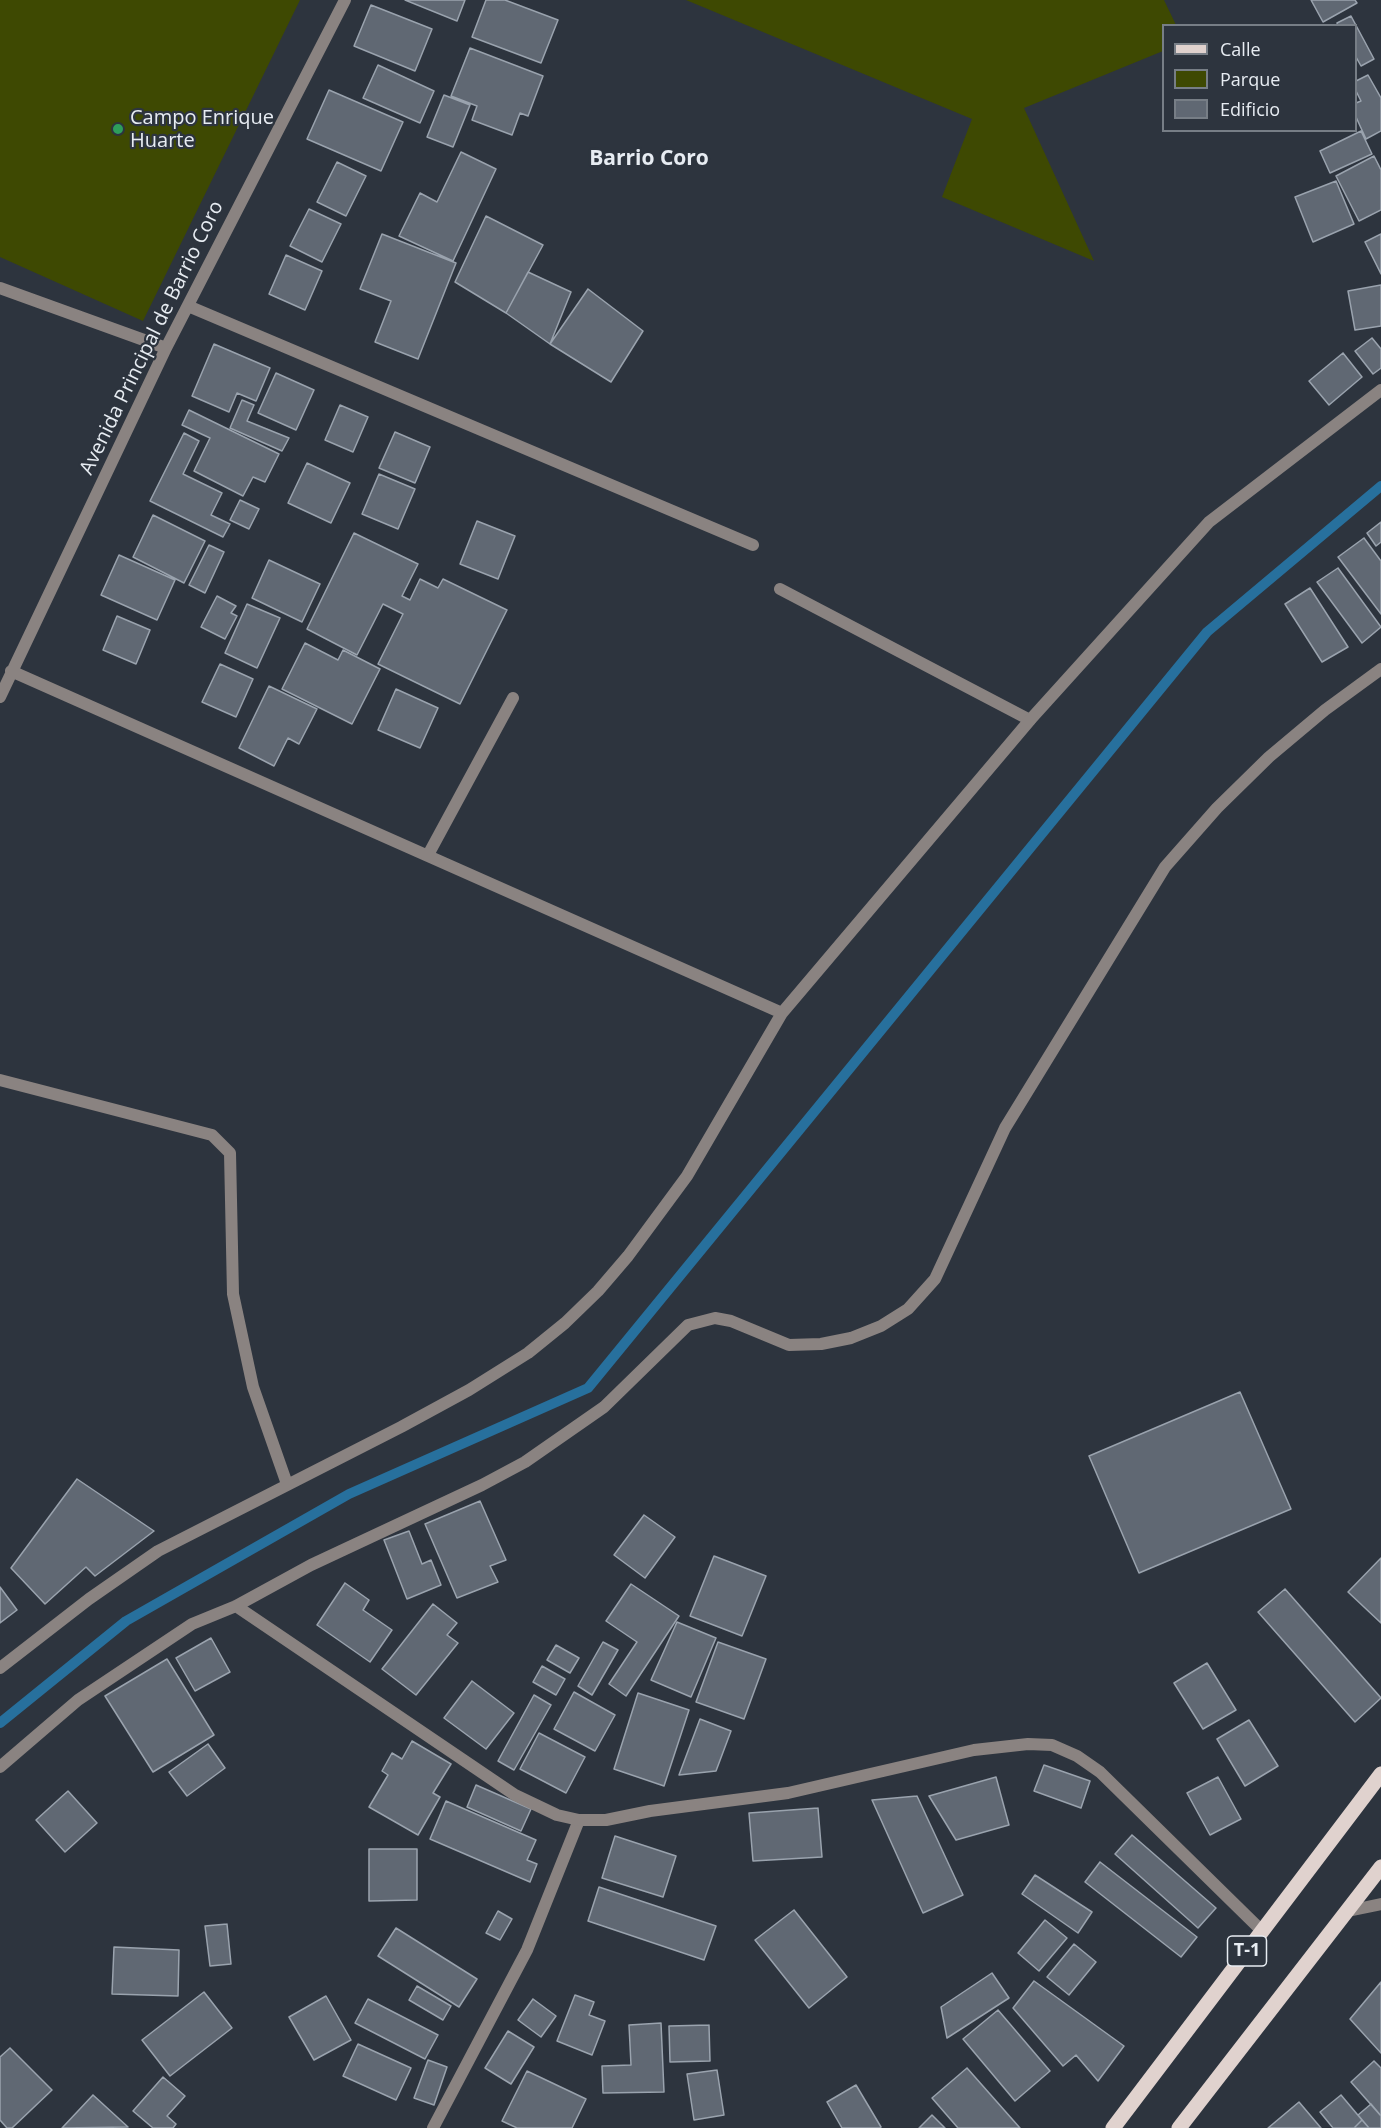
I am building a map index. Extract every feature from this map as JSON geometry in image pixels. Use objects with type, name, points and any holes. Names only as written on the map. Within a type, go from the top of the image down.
[{"type":"main road","name":"T-1","points":[[1113,2128],[1381,1774]]},
{"type":"main road","points":[[1183,2126],[1381,1867]]},
{"type":"street","name":"Avenida Principal de Barrio Coro","points":[[0,697],[166,348],[345,0]]},
{"type":"street","points":[[0,288],[166,348]]},
{"type":"street","points":[[188,306],[753,545]]},
{"type":"street","points":[[0,1668],[89,1599],[158,1551],[401,1428],[499,1372],[565,1323],[598,1291],[628,1256],[687,1176],[782,1013],[1030,720],[1209,522],[1381,390]]},
{"type":"street","points":[[780,589],[1030,720]]},
{"type":"street","points":[[0,1767],[78,1700],[136,1659],[192,1624],[236,1606],[311,1565],[525,1462],[604,1407],[688,1325],[715,1318],[731,1321],[789,1345],[820,1344],[851,1338],[881,1326],[908,1309],[935,1279],[1005,1128],[1166,867],[1217,808],[1269,758],[1324,710],[1381,669]]},
{"type":"street","points":[[11,671],[782,1013]]},
{"type":"street","points":[[428,855],[513,698]]},
{"type":"street","points":[[0,1080],[212,1135],[230,1153],[232,1294],[253,1387],[287,1484]]},
{"type":"street","points":[[236,1606],[515,1795],[557,1815],[579,1820],[606,1820],[650,1811],[788,1793],[974,1750],[1028,1744],[1052,1745],[1077,1756],[1100,1772],[1262,1931]]},
{"type":"street","points":[[433,2128],[527,1950],[579,1820]]},
{"type":"street","points":[[1348,1911],[1381,1904]]},
{"type":"green space","name":"Campo Enrique Huarte","points":[[0,0],[300,0],[143,321],[0,257]]},
{"type":"green space","points":[[686,0],[1164,0],[1176,24],[1162,24],[1162,51],[1024,108],[1094,261],[942,197],[972,119]]},
{"type":"building","points":[[405,0],[465,0],[457,21]]},
{"type":"building","points":[[486,0],[505,0],[558,20],[541,63],[472,37]]},
{"type":"building","points":[[1311,0],[1355,0],[1357,3],[1323,22]]},
{"type":"building","points":[[371,5],[432,29],[415,71],[354,46]]},
{"type":"building","points":[[1351,16],[1355,24],[1337,24]]},
{"type":"building","points":[[1357,27],[1374,59],[1361,66],[1357,59]]},
{"type":"building","points":[[470,48],[543,76],[528,116],[520,113],[512,135],[472,120],[477,106],[451,96]]},
{"type":"building","points":[[378,65],[434,91],[420,123],[363,98]]},
{"type":"building","points":[[1368,75],[1381,98],[1381,131],[1366,139],[1357,119],[1357,103],[1361,101],[1357,93],[1357,80]]},
{"type":"building","points":[[329,90],[403,122],[381,171],[307,139]]},
{"type":"building","points":[[444,95],[470,105],[453,147],[427,137]]},
{"type":"building","points":[[1361,131],[1372,154],[1330,173],[1320,151]]},
{"type":"building","points":[[461,152],[496,169],[453,261],[399,236],[420,193],[437,202]]},
{"type":"building","points":[[1374,156],[1381,170],[1381,210],[1359,221],[1336,176]]},
{"type":"building","points":[[337,162],[366,176],[346,216],[317,202]]},
{"type":"building","points":[[1336,181],[1354,224],[1313,242],[1295,197]]},
{"type":"building","points":[[309,209],[341,224],[322,262],[290,246]]},
{"type":"building","points":[[486,216],[543,245],[506,313],[455,282]]},
{"type":"building","points":[[382,234],[456,263],[418,359],[375,342],[391,301],[360,289]]},
{"type":"building","points":[[1381,234],[1381,274],[1365,242]]},
{"type":"building","points":[[286,255],[322,271],[305,310],[269,294]]},
{"type":"building","points":[[528,272],[571,292],[550,344],[506,313]]},
{"type":"building","points":[[1381,285],[1381,326],[1355,330],[1348,291]]},
{"type":"building","points":[[588,289],[643,331],[611,382],[550,344]]},
{"type":"building","points":[[1372,338],[1381,349],[1381,368],[1373,374],[1355,351]]},
{"type":"building","points":[[214,344],[270,368],[256,401],[237,393],[229,412],[192,396]]},
{"type":"building","points":[[1343,353],[1362,377],[1329,405],[1309,381]]},
{"type":"building","points":[[276,373],[314,390],[296,430],[258,413]]},
{"type":"building","points":[[242,400],[254,405],[247,421],[289,438],[282,451],[230,428]]},
{"type":"building","points":[[340,405],[368,417],[353,452],[325,440]]},
{"type":"building","points":[[189,410],[279,454],[265,482],[253,477],[243,496],[194,471],[210,438],[182,425]]},
{"type":"building","points":[[395,432],[430,447],[415,483],[379,468]]},
{"type":"building","points":[[184,433],[199,441],[183,474],[222,493],[211,515],[230,524],[223,537],[150,501]]},
{"type":"building","points":[[307,463],[350,483],[331,523],[288,503]]},
{"type":"building","points":[[379,474],[415,489],[398,529],[362,514]]},
{"type":"building","points":[[240,500],[259,509],[249,529],[230,520]]},
{"type":"building","points":[[153,515],[205,541],[184,583],[133,557]]},
{"type":"building","points":[[477,521],[515,536],[498,579],[460,564]]},
{"type":"building","points":[[1381,522],[1381,542],[1376,546],[1367,533]]},
{"type":"building","points":[[354,533],[418,564],[402,596],[410,600],[420,579],[438,588],[443,579],[507,610],[460,704],[378,664],[403,614],[383,604],[357,655],[307,629]]},
{"type":"building","points":[[1364,538],[1381,561],[1381,614],[1338,557]]},
{"type":"building","points":[[209,545],[224,552],[205,593],[189,585]]},
{"type":"building","points":[[119,555],[175,580],[157,620],[101,595]]},
{"type":"building","points":[[269,560],[320,584],[302,622],[252,598]]},
{"type":"building","points":[[1338,568],[1381,627],[1362,643],[1317,582]]},
{"type":"building","points":[[1310,588],[1348,647],[1322,662],[1285,604]]},
{"type":"building","points":[[217,596],[236,606],[231,613],[237,616],[225,639],[201,627]]},
{"type":"building","points":[[247,604],[280,618],[257,668],[225,653]]},
{"type":"building","points":[[117,616],[150,630],[136,664],[103,650]]},
{"type":"building","points":[[305,643],[338,660],[343,650],[380,669],[352,724],[282,689]]},
{"type":"building","points":[[220,664],[253,679],[236,717],[202,702]]},
{"type":"building","points":[[269,686],[317,709],[299,744],[288,738],[274,766],[239,748]]},
{"type":"building","points":[[396,689],[438,708],[420,748],[378,730]]},
{"type":"building","points":[[1240,1392],[1291,1509],[1139,1573],[1089,1456]]},
{"type":"building","points":[[77,1479],[154,1531],[95,1576],[86,1567],[45,1604],[11,1568]]},
{"type":"building","points":[[480,1501],[506,1560],[490,1566],[498,1582],[457,1598],[425,1524]]},
{"type":"building","points":[[644,1515],[675,1537],[645,1578],[614,1555]]},
{"type":"building","points":[[409,1531],[422,1564],[431,1560],[441,1585],[407,1599],[384,1540]]},
{"type":"building","points":[[714,1556],[766,1576],[742,1636],[690,1616]]},
{"type":"building","points":[[1381,1558],[1381,1623],[1348,1592]]},
{"type":"building","points":[[345,1583],[369,1600],[363,1610],[392,1630],[370,1662],[317,1625]]},
{"type":"building","points":[[631,1584],[679,1616],[626,1696],[609,1684],[637,1642],[606,1621]]},
{"type":"building","points":[[0,1587],[17,1610],[0,1623]]},
{"type":"building","points":[[1285,1589],[1381,1698],[1355,1722],[1258,1612]]},
{"type":"building","points":[[433,1604],[457,1623],[447,1635],[458,1643],[416,1695],[382,1669]]},
{"type":"building","points":[[677,1622],[716,1638],[691,1697],[651,1680]]},
{"type":"building","points":[[211,1638],[230,1672],[195,1691],[176,1658]]},
{"type":"building","points":[[603,1642],[618,1650],[592,1695],[578,1686]]},
{"type":"building","points":[[718,1642],[766,1659],[744,1719],[696,1702]]},
{"type":"building","points":[[556,1645],[579,1658],[570,1673],[547,1660]]},
{"type":"building","points":[[167,1659],[214,1735],[153,1772],[105,1696]]},
{"type":"building","points":[[1207,1663],[1236,1710],[1203,1729],[1174,1683]]},
{"type":"building","points":[[542,1666],[565,1679],[556,1695],[533,1682]]},
{"type":"building","points":[[472,1681],[514,1713],[486,1749],[444,1718]]},
{"type":"building","points":[[574,1692],[615,1715],[595,1751],[554,1729]]},
{"type":"building","points":[[638,1693],[689,1710],[664,1786],[614,1769]]},
{"type":"building","points":[[534,1695],[551,1705],[514,1770],[498,1761]]},
{"type":"building","points":[[700,1719],[731,1731],[716,1771],[679,1775]]},
{"type":"building","points":[[1249,1720],[1278,1766],[1245,1786],[1217,1739]]},
{"type":"building","points":[[539,1733],[585,1757],[566,1793],[520,1769]]},
{"type":"building","points":[[412,1741],[451,1764],[433,1793],[440,1797],[418,1835],[369,1807],[388,1775],[382,1771],[392,1753],[402,1759]]},
{"type":"building","points":[[208,1744],[225,1768],[187,1796],[169,1772]]},
{"type":"building","points":[[1044,1765],[1090,1781],[1081,1808],[1034,1791]]},
{"type":"building","points":[[996,1777],[1009,1825],[956,1840],[929,1796]]},
{"type":"building","points":[[1218,1777],[1241,1819],[1210,1835],[1187,1793]]},
{"type":"building","points":[[476,1785],[531,1809],[521,1831],[467,1807]]},
{"type":"building","points":[[68,1791],[97,1823],[65,1852],[36,1820]]},
{"type":"building","points":[[917,1796],[963,1895],[923,1913],[872,1800]]},
{"type":"building","points":[[446,1801],[536,1840],[527,1860],[537,1864],[530,1882],[430,1839]]},
{"type":"building","points":[[818,1808],[822,1857],[753,1861],[749,1813]]},
{"type":"building","points":[[1132,1835],[1216,1908],[1198,1928],[1115,1854]]},
{"type":"building","points":[[615,1836],[676,1856],[663,1897],[602,1878]]},
{"type":"building","points":[[369,1849],[417,1849],[417,1900],[369,1901]]},
{"type":"building","points":[[1100,1862],[1197,1937],[1181,1957],[1085,1882]]},
{"type":"building","points":[[1035,1875],[1092,1912],[1078,1933],[1022,1894]]},
{"type":"building","points":[[599,1887],[716,1926],[704,1960],[588,1921]]},
{"type":"building","points":[[794,1910],[847,1977],[809,2008],[755,1940]]},
{"type":"building","points":[[498,1911],[512,1919],[500,1940],[486,1933]]},
{"type":"building","points":[[1045,1920],[1067,1938],[1039,1971],[1018,1953]]},
{"type":"building","points":[[227,1924],[231,1964],[210,1966],[205,1926]]},
{"type":"building","points":[[396,1928],[477,1979],[459,2007],[378,1956]]},
{"type":"building","points":[[1074,1944],[1096,1962],[1069,1995],[1047,1977]]},
{"type":"building","points":[[114,1947],[179,1950],[178,1996],[112,1994]]},
{"type":"building","points":[[992,1973],[1009,1998],[947,2038],[941,2007]]},
{"type":"building","points":[[1034,1981],[1124,2046],[1098,2081],[1076,2055],[1063,2066],[1013,2008]]},
{"type":"building","points":[[1381,1982],[1381,2053],[1350,2019]]},
{"type":"building","points":[[417,1986],[451,2006],[443,2020],[409,2000]]},
{"type":"building","points":[[204,1992],[232,2028],[170,2076],[142,2040]]},
{"type":"building","points":[[575,1995],[594,2002],[589,2015],[605,2021],[592,2055],[557,2041]]},
{"type":"building","points":[[326,1996],[351,2040],[314,2060],[289,2017]]},
{"type":"building","points":[[368,1999],[438,2035],[425,2059],[355,2023]]},
{"type":"building","points":[[533,1999],[556,2016],[541,2037],[518,2020]]},
{"type":"building","points":[[998,2010],[1050,2071],[1015,2101],[963,2039]]},
{"type":"building","points":[[661,2023],[664,2092],[603,2093],[602,2066],[631,2065],[629,2025]]},
{"type":"building","points":[[709,2025],[710,2061],[670,2062],[669,2026]]},
{"type":"building","points":[[508,2031],[534,2047],[511,2084],[485,2068]]},
{"type":"building","points":[[358,2044],[411,2068],[396,2100],[343,2076]]},
{"type":"building","points":[[10,2048],[52,2090],[12,2128],[7,2128],[0,2120],[0,2057]]},
{"type":"building","points":[[428,2060],[447,2067],[434,2105],[414,2098]]},
{"type":"building","points":[[1374,2061],[1381,2068],[1381,2116],[1351,2082]]},
{"type":"building","points":[[967,2068],[1020,2128],[958,2128],[932,2098]]},
{"type":"building","points":[[717,2070],[724,2115],[694,2120],[687,2074]]},
{"type":"building","points":[[527,2071],[586,2099],[572,2128],[517,2128],[502,2121]]},
{"type":"building","points":[[163,2077],[185,2096],[167,2116],[176,2124],[173,2128],[153,2128],[133,2111]]},
{"type":"building","points":[[856,2085],[880,2128],[842,2128],[827,2102]]},
{"type":"building","points":[[93,2095],[128,2127],[62,2128]]},
{"type":"building","points":[[1341,2095],[1362,2120],[1354,2128],[1333,2128],[1320,2112]]},
{"type":"building","points":[[1299,2102],[1321,2128],[1268,2128]]},
{"type":"building","points":[[1371,2104],[1381,2116],[1381,2128],[1369,2128],[1358,2115]]},
{"type":"building","points":[[932,2115],[945,2128],[919,2128]]},
{"type":"building","points":[[1362,2120],[1369,2128],[1354,2128]]},
{"type":"waterway","points":[[0,1723],[126,1621],[349,1494],[588,1388],[1207,632],[1381,486]]},
{"type":"place","name":"Campo Enrique Huarte","points":[[118,129]]},
{"type":"district","name":"Barrio Coro","points":[[649,159]]}]
